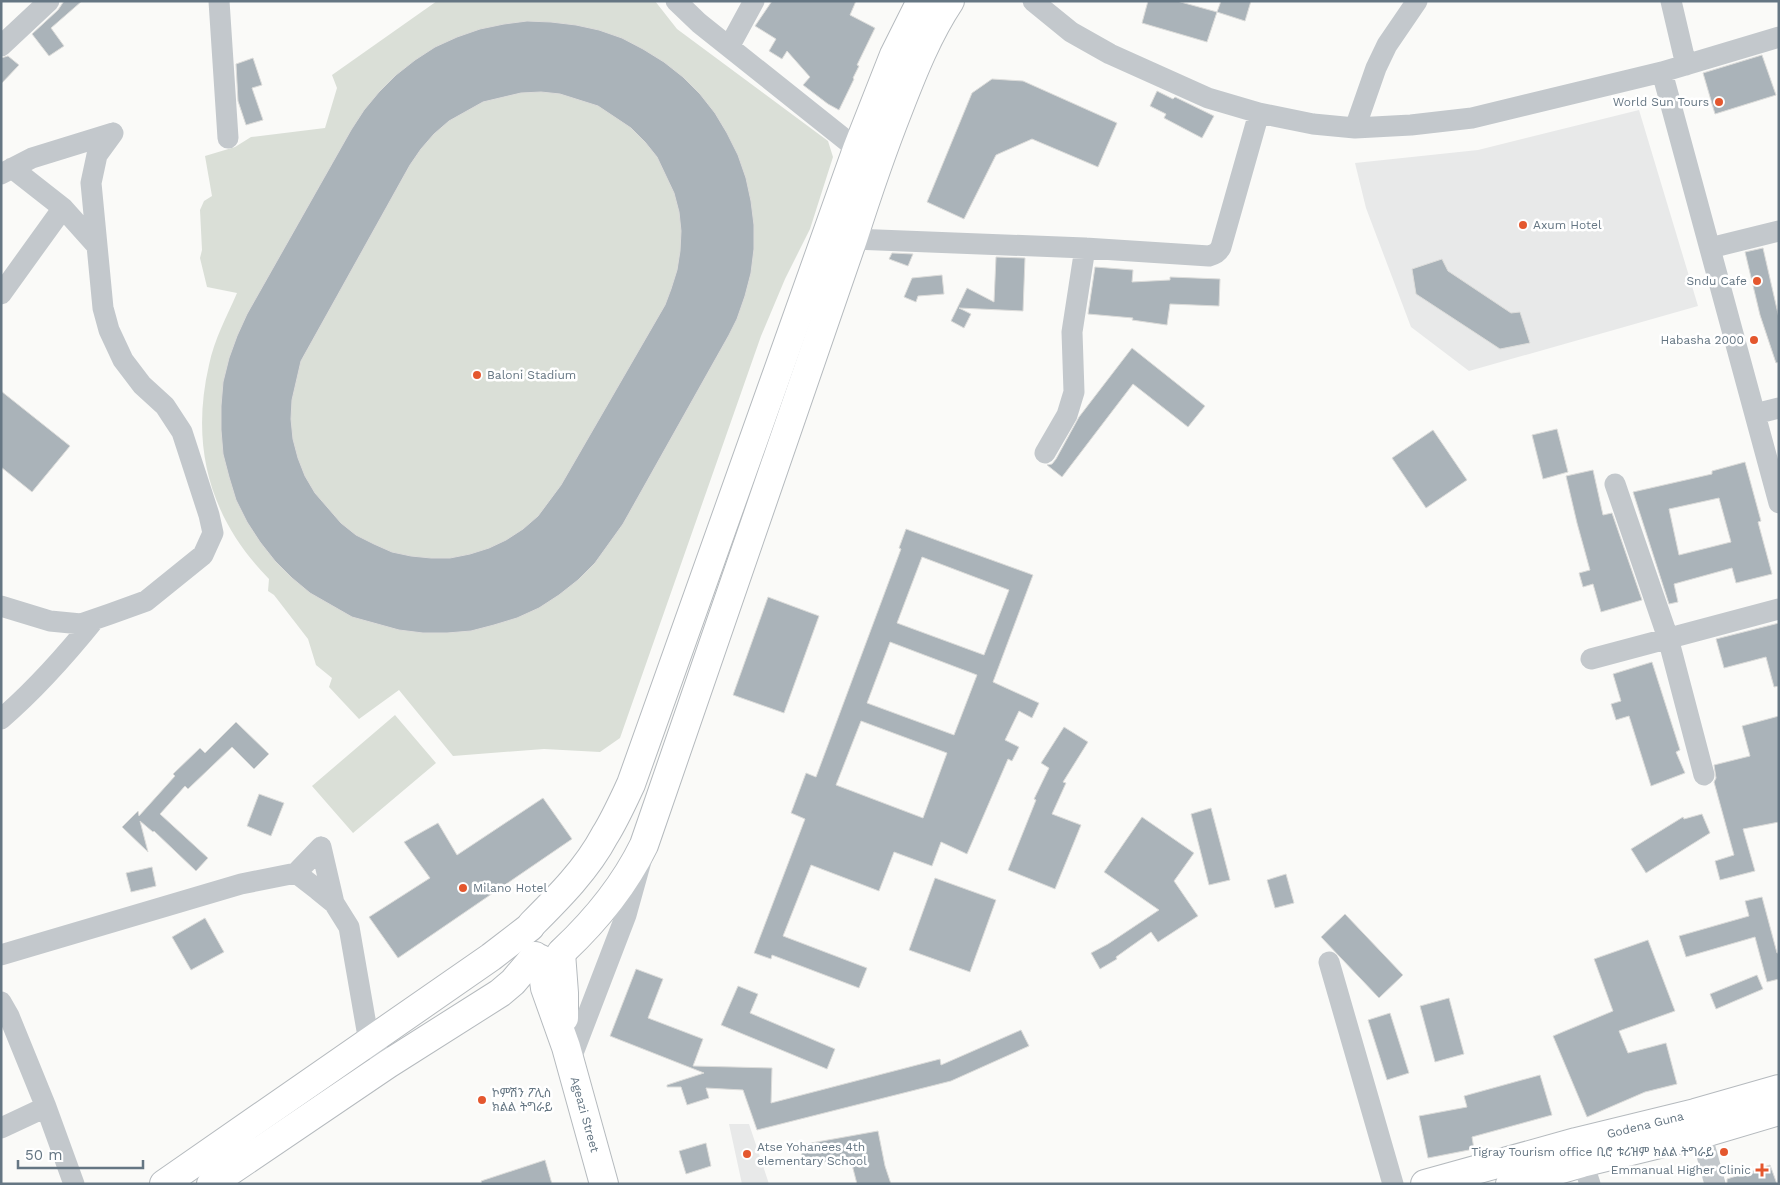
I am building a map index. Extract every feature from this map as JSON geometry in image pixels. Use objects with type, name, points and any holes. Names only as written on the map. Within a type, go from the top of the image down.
[{"type":"main road","points":[[550,954],[527,946],[527,933],[531,926],[582,870],[605,837],[631,784],[857,149],[894,55],[921,1]]},
{"type":"main road","points":[[164,1184],[202,1177],[388,1064],[500,993],[600,913],[611,900],[634,865],[644,845],[876,168],[920,56],[950,1]]},
{"type":"main road","points":[[202,1177],[369,1042],[491,957],[538,921],[550,919],[560,924],[566,935],[567,940],[550,954],[545,988],[568,1054]]},
{"type":"main road","points":[[550,954],[568,1054]]},
{"type":"main road","points":[[500,993],[521,986],[529,987],[536,989],[551,1002]]},
{"type":"main road","name":"Ageazi Street","points":[[568,1054],[604,1184]]},
{"type":"main road","name":"Godena Guna","points":[[1510,1184],[1583,1163],[1698,1124],[1779,1089]]},
{"type":"main road","name":"Godena Guna","points":[[1698,1124],[1779,1111]]},
{"type":"main road","name":"Godena Guna","points":[[1425,1184],[1583,1163]]},
{"type":"street","points":[[1,46],[49,1]]},
{"type":"street","points":[[219,1],[228,138]]},
{"type":"street","points":[[676,1],[699,23],[857,149]]},
{"type":"street","points":[[729,47],[754,1]]},
{"type":"street","points":[[1033,1],[1071,32],[1110,54],[1208,98],[1259,113],[1313,124],[1355,128],[1411,125],[1472,118],[1662,72],[1779,37]]},
{"type":"street","points":[[1355,128],[1380,60],[1387,46],[1417,1]]},
{"type":"street","points":[[1671,1],[1686,65]]},
{"type":"street","points":[[1662,72],[1779,503]]},
{"type":"street","points":[[853,239],[1085,248],[1209,256],[1218,253],[1221,247],[1259,113]]},
{"type":"street","points":[[1,606],[50,621],[81,624],[146,601],[202,555],[213,534],[209,515],[182,432],[165,406],[142,385],[124,360],[109,330],[103,308],[91,182],[97,155],[113,133],[32,158],[7,171],[63,208],[97,246]]},
{"type":"street","points":[[1,294],[63,208]]},
{"type":"street","points":[[1710,248],[1779,230]]},
{"type":"street","points":[[1046,453],[1067,415],[1074,392],[1072,332],[1085,248]]},
{"type":"street","points":[[1755,414],[1779,408]]},
{"type":"street","points":[[1615,484],[1668,638],[1704,775]]},
{"type":"street","points":[[1591,658],[1779,609]]},
{"type":"street","points":[[1,719],[26,698],[95,619]]},
{"type":"street","points":[[568,1054],[628,908],[639,872],[644,845]]},
{"type":"street","points":[[1,955],[240,884],[296,873],[321,848],[334,903],[349,927],[369,1042],[388,1064]]},
{"type":"street","points":[[296,873],[334,903]]},
{"type":"street","points":[[1329,962],[1394,1184]]},
{"type":"street","points":[[1,1002],[9,1016],[46,1107],[74,1184]]},
{"type":"street","points":[[1,1128],[46,1107]]},
{"type":"street","points":[[1698,1124],[1715,1184]]},
{"type":"shaded area","name":"Baloni Stadium","points":[[437,1],[655,1],[677,29],[828,141],[833,157],[810,229],[785,279],[761,336],[620,738],[600,752],[544,749],[453,756],[399,690],[359,719],[329,687],[332,678],[316,665],[308,639],[274,595],[268,591],[269,579],[232,532],[219,507],[204,453],[202,425],[209,365],[221,328],[237,293],[207,287],[200,258],[202,250],[200,210],[204,201],[212,196],[205,156],[235,147],[251,137],[325,128],[337,88],[332,75]]},
{"type":"shaded area","name":"Axum Hotel","points":[[1639,110],[1698,306],[1469,371],[1411,327],[1366,208],[1355,163],[1478,150]]},
{"type":"shaded area","points":[[395,715],[436,763],[353,833],[312,786]]},
{"type":"shaded area","name":"Atse Yohanees 4th elementary School","points":[[729,1124],[749,1124],[769,1184],[742,1184]]},
{"type":"building","points":[[64,1],[82,1],[51,28],[64,46],[49,56],[32,34],[58,10]]},
{"type":"building","points":[[772,1],[856,1],[850,15],[875,28],[857,65],[859,66],[854,79],[839,110],[803,85],[810,77],[787,51],[782,59],[769,51],[776,39],[755,26]]},
{"type":"building","points":[[1148,1],[1177,1],[1217,12],[1207,42],[1142,23]]},
{"type":"building","points":[[1221,1],[1251,1],[1245,21],[1217,12]]},
{"type":"building","points":[[527,21],[551,22],[599,30],[622,38],[664,62],[700,94],[715,113],[727,133],[738,155],[746,178],[754,225],[751,273],[737,319],[729,335],[623,524],[595,563],[559,595],[539,608],[517,618],[471,631],[423,633],[399,630],[352,617],[310,593],[275,561],[260,542],[236,500],[223,454],[221,406],[223,382],[229,358],[247,314],[364,110],[396,75],[435,47],[480,29]],"holes":[[[541,92],[560,94],[598,106],[631,128],[657,157],[674,193],[679,212],[681,231],[680,251],[671,289],[665,305],[561,485],[538,516],[506,540],[470,554],[450,558],[431,558],[392,552],[356,535],[341,523],[315,493],[305,476],[293,439],[291,419],[292,400],[301,361],[410,165],[434,134],[449,121],[483,102],[521,93]]]},
{"type":"building","points":[[1762,55],[1776,95],[1715,114],[1703,73]]},
{"type":"building","points":[[8,56],[19,65],[1,84],[1,58]]},
{"type":"building","points":[[253,58],[262,85],[252,88],[263,120],[246,125],[238,101],[236,64]]},
{"type":"building","points":[[992,79],[1023,81],[1117,123],[1098,167],[1032,139],[996,155],[964,219],[927,202],[972,93]]},
{"type":"building","points":[[1157,91],[1173,99],[1175,97],[1214,116],[1202,138],[1164,118],[1166,114],[1150,106]]},
{"type":"building","points":[[1763,248],[1779,318],[1779,362],[1776,363],[1760,315],[1745,252]]},
{"type":"building","points":[[892,253],[913,254],[908,266],[889,259]]},
{"type":"building","points":[[996,257],[1025,258],[1023,311],[959,308],[971,314],[964,328],[951,321],[967,288],[994,302]]},
{"type":"building","points":[[1442,259],[1448,271],[1511,313],[1520,312],[1530,343],[1500,349],[1416,294],[1412,269]]},
{"type":"building","points":[[1095,267],[1133,270],[1132,282],[1170,280],[1170,277],[1220,279],[1219,306],[1170,304],[1167,325],[1132,320],[1133,318],[1088,314]]},
{"type":"building","points":[[942,275],[944,294],[918,296],[916,302],[904,297],[912,278]]},
{"type":"building","points":[[1132,348],[1205,406],[1188,427],[1133,384],[1062,477],[1047,465],[1052,464],[1056,459],[1079,417]]},
{"type":"building","points":[[1,391],[70,446],[32,492],[1,467]]},
{"type":"building","points":[[1557,429],[1568,472],[1543,479],[1532,435]]},
{"type":"building","points":[[1433,430],[1467,480],[1426,508],[1392,458]]},
{"type":"building","points":[[1745,462],[1761,521],[1758,522],[1772,574],[1736,583],[1732,568],[1674,584],[1678,602],[1669,604],[1633,492],[1712,474],[1712,471]],"holes":[[[1719,498],[1731,542],[1679,555],[1669,509]]]},
{"type":"building","points":[[1593,470],[1603,515],[1612,513],[1642,600],[1601,612],[1593,584],[1583,587],[1579,573],[1590,570],[1566,476]]},
{"type":"building","points":[[906,529],[1033,575],[993,682],[1039,703],[1032,718],[1019,711],[1005,740],[1019,747],[1012,761],[1008,759],[967,854],[941,842],[932,866],[894,852],[879,891],[811,865],[783,936],[867,968],[859,988],[772,955],[771,959],[754,953],[805,819],[791,813],[806,773],[816,777],[901,549],[899,548]],"holes":[[[922,557],[1009,590],[984,655],[897,623]],[[890,642],[977,675],[954,735],[867,703]],[[861,721],[947,753],[923,818],[836,785]]]},
{"type":"building","points":[[768,597],[819,616],[784,713],[733,695]]},
{"type":"building","points":[[1779,623],[1779,686],[1774,687],[1766,657],[1724,668],[1716,639]]},
{"type":"building","points":[[1652,662],[1680,750],[1676,752],[1685,773],[1651,786],[1629,716],[1616,720],[1611,704],[1621,701],[1613,674]]},
{"type":"building","points":[[1779,716],[1779,822],[1743,829],[1755,871],[1720,880],[1715,861],[1734,855],[1714,782],[1716,778],[1714,765],[1750,756],[1742,726]]},
{"type":"building","points":[[236,722],[269,754],[254,769],[232,747],[188,789],[185,786],[160,814],[208,858],[196,871],[154,831],[140,821],[148,852],[122,827],[138,811],[139,816],[175,776],[173,774],[200,748],[205,753]]},
{"type":"building","points":[[1064,727],[1088,742],[1063,782],[1066,783],[1052,814],[1081,825],[1055,889],[1008,870],[1036,800],[1034,799],[1049,768],[1041,763]]},
{"type":"building","points":[[259,794],[284,803],[271,836],[247,826]]},
{"type":"building","points":[[543,798],[572,839],[398,958],[369,917],[430,878],[404,842],[438,823],[457,855]]},
{"type":"building","points":[[1211,808],[1230,880],[1209,885],[1191,814]]},
{"type":"building","points":[[1702,814],[1710,833],[1646,873],[1631,849],[1683,817],[1684,819]]},
{"type":"building","points":[[1142,817],[1194,853],[1174,881],[1198,916],[1158,942],[1151,932],[1116,957],[1117,959],[1100,969],[1091,953],[1159,910],[1104,872]]},
{"type":"building","points":[[152,867],[156,886],[131,892],[126,873]]},
{"type":"building","points":[[1286,874],[1294,903],[1275,908],[1267,880]]},
{"type":"building","points":[[935,878],[996,900],[970,972],[909,950]]},
{"type":"building","points":[[1762,897],[1777,953],[1779,953],[1779,979],[1767,982],[1755,937],[1686,957],[1679,936],[1749,916],[1745,901]]},
{"type":"building","points":[[1345,914],[1403,975],[1379,998],[1321,937]]},
{"type":"building","points":[[205,918],[224,952],[191,970],[172,937]]},
{"type":"building","points":[[1648,940],[1675,1011],[1619,1031],[1628,1053],[1666,1043],[1677,1084],[1645,1092],[1587,1117],[1553,1036],[1613,1011],[1594,959]]},
{"type":"building","points":[[636,969],[663,979],[648,1018],[703,1039],[693,1066],[772,1068],[771,1103],[940,1059],[941,1065],[1021,1030],[1029,1046],[951,1081],[757,1130],[743,1090],[706,1088],[709,1098],[687,1105],[681,1087],[667,1087],[667,1085],[704,1073],[610,1036]]},
{"type":"building","points":[[1757,975],[1763,989],[1716,1009],[1710,994]]},
{"type":"building","points":[[738,986],[758,994],[750,1013],[835,1049],[827,1069],[721,1025]]},
{"type":"building","points":[[1449,998],[1464,1054],[1435,1062],[1420,1006]]},
{"type":"building","points":[[1390,1013],[1409,1073],[1387,1080],[1368,1020]]},
{"type":"building","points":[[1540,1075],[1552,1115],[1472,1137],[1474,1149],[1428,1158],[1419,1116],[1467,1107],[1464,1096]]},
{"type":"building","points":[[878,1131],[885,1166],[891,1184],[857,1184],[850,1157],[804,1166],[800,1145]]},
{"type":"building","points":[[706,1143],[711,1166],[686,1174],[679,1151]]},
{"type":"building","points":[[545,1160],[552,1184],[482,1184],[481,1181]]},
{"type":"building","name":"Emmanual Higher Clinic","points":[[1770,1165],[1777,1184],[1727,1184],[1727,1179]]},
{"type":"place","name":"World Sun Tours","points":[[1719,102]]},
{"type":"place","name":"Axum Hotel","points":[[1523,225]]},
{"type":"place","name":"Sndu Cafe","points":[[1757,281]]},
{"type":"place","name":"Habasha 2000","points":[[1754,340]]},
{"type":"place","name":"Baloni Stadium","points":[[477,375]]},
{"type":"place","name":"Milano Hotel","points":[[463,888]]},
{"type":"place","name":"ኮምሽን ፖሊስ ክልል ትግራይ","points":[[482,1100]]},
{"type":"place","name":"Tigray Tourism office ቢሮ ቱሪዝም ክልል ትግራይ","points":[[1724,1152]]},
{"type":"place","name":"Atse Yohanees 4th elementary School","points":[[747,1154]]},
{"type":"place","name":"Emmanual Higher Clinic","points":[[1762,1170]]}]
